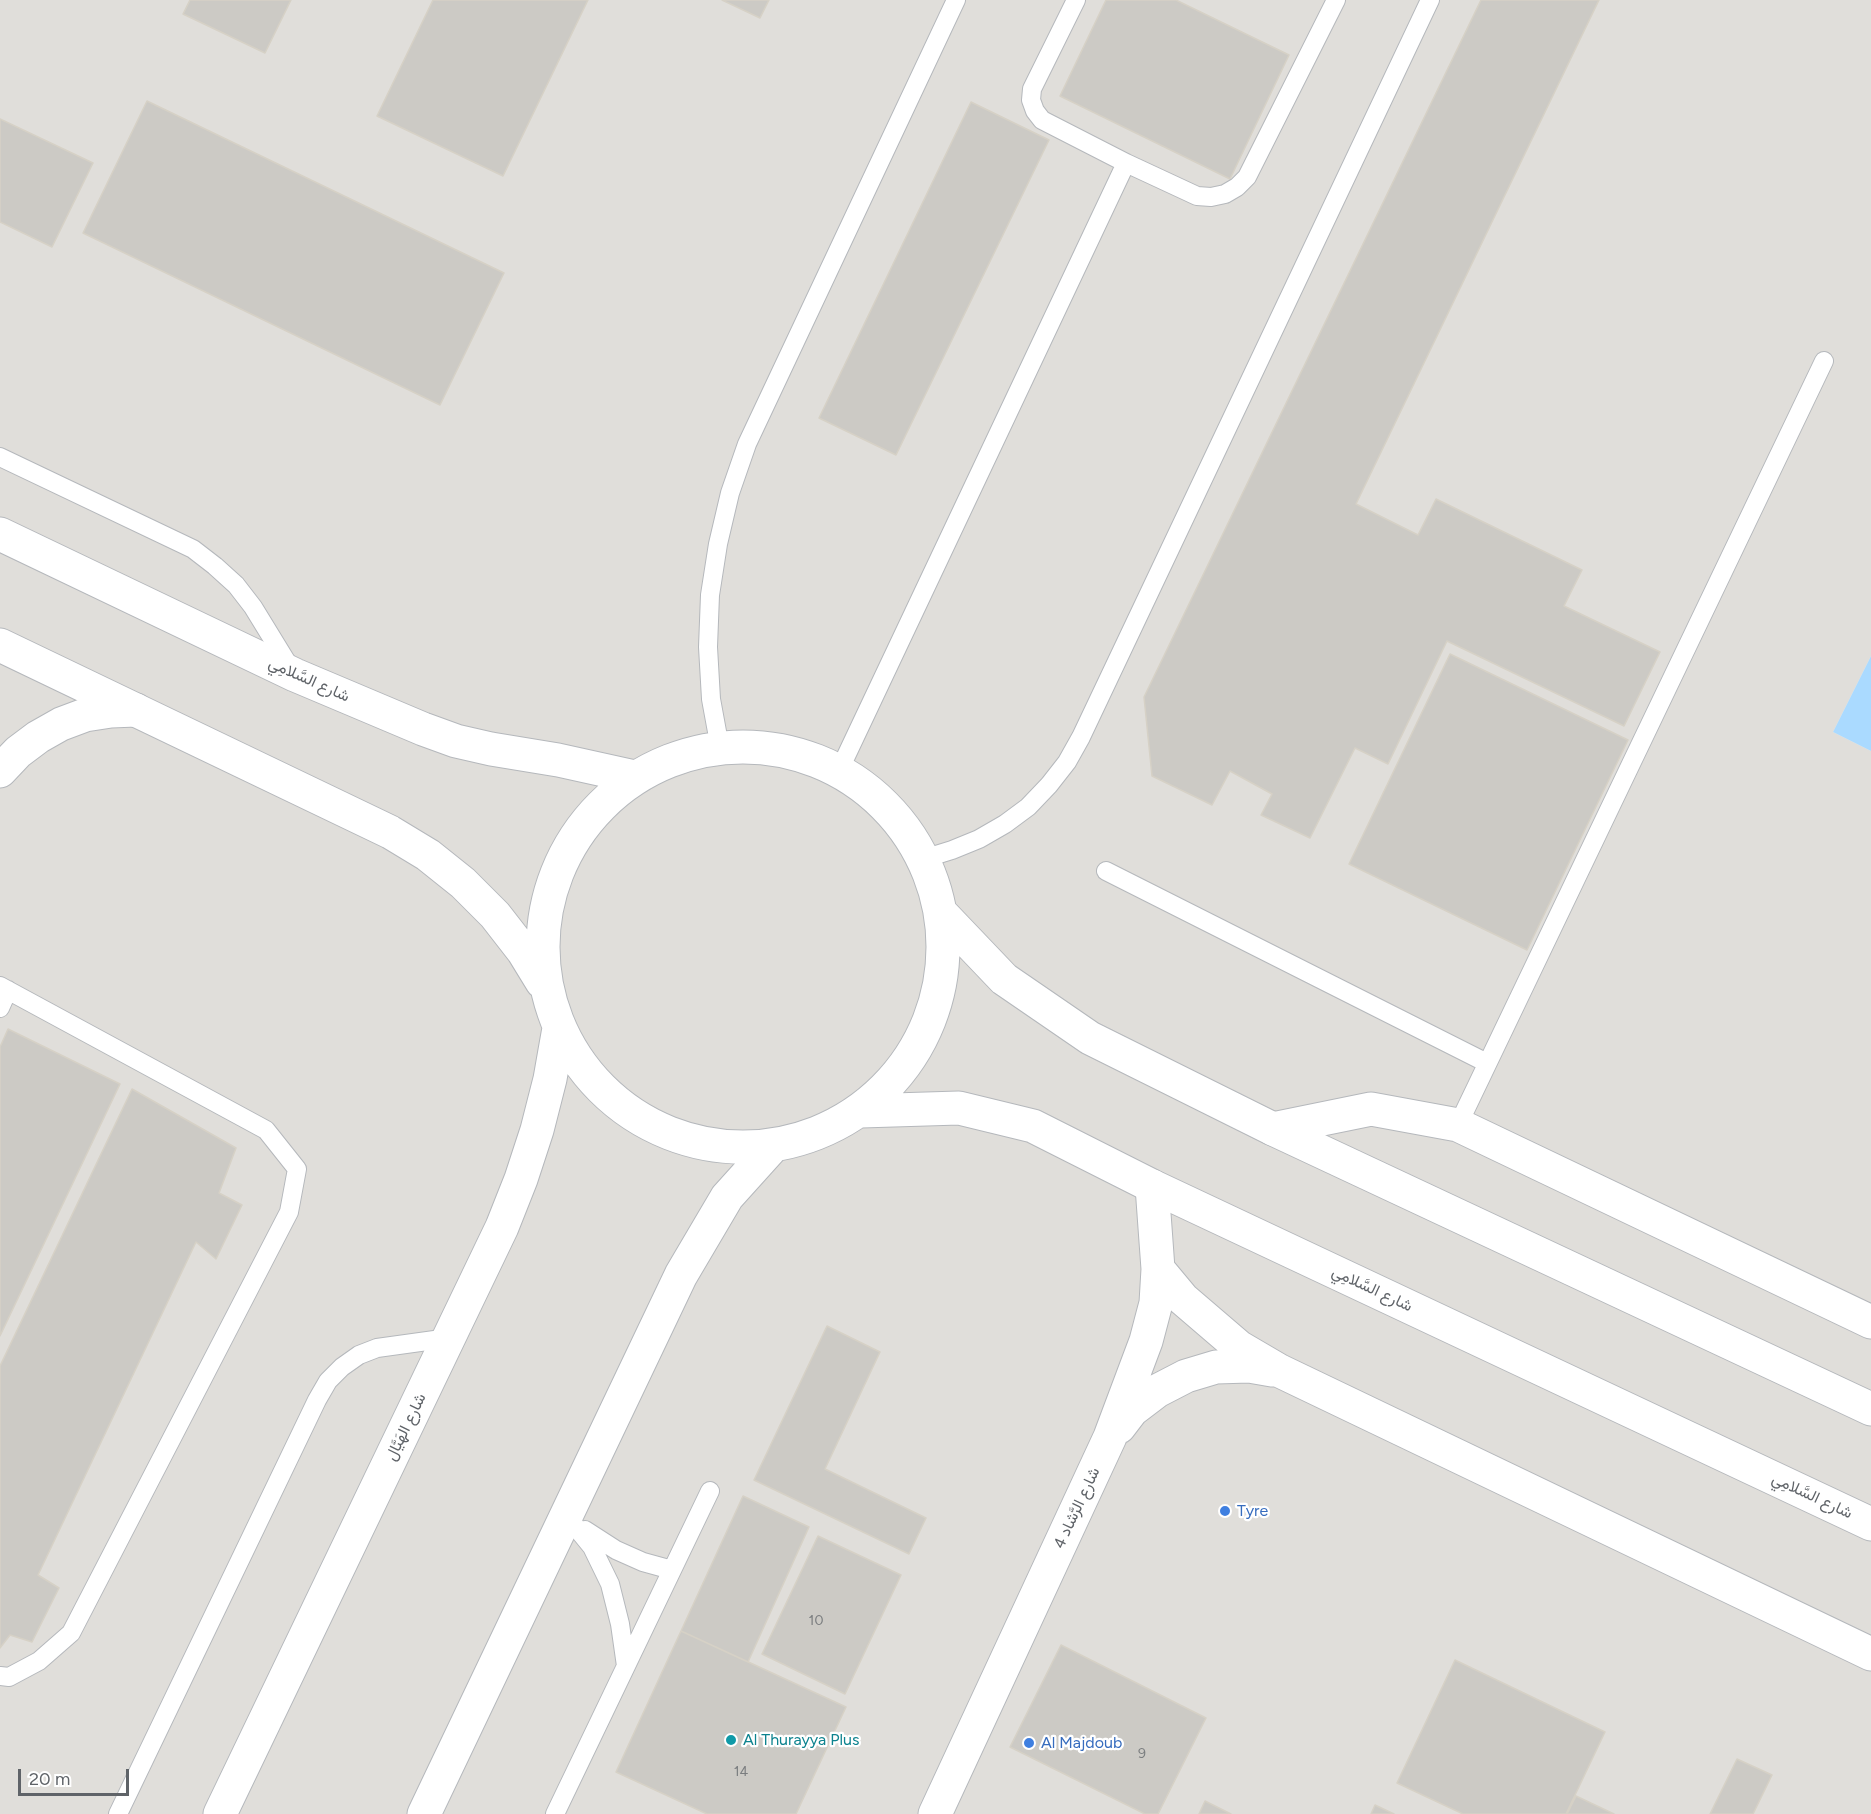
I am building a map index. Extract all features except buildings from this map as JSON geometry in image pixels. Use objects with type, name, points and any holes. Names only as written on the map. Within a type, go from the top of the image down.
[{"type":"street","name":"شارع السَّلامِي","points":[[0,534],[295,675],[456,741],[635,777]]},
{"type":"street","points":[[0,645],[361,817],[428,855],[462,883],[495,915],[523,951],[546,990],[559,1028],[586,1073],[624,1108],[670,1134],[720,1146],[773,1146],[819,1134],[861,1111],[901,1072],[929,1024],[943,969],[941,913],[923,858],[896,817],[859,784],[817,761],[769,748],[720,748],[676,758],[635,777],[595,810],[566,851],[547,899],[542,950],[546,990]]},
{"type":"street","points":[[0,771],[18,752],[61,724],[111,711],[136,710]]},
{"type":"street","points":[[941,913],[1004,980],[1090,1038],[1273,1129],[1871,1409]]},
{"type":"street","name":"شارع الهَيَّال","points":[[220,1814],[502,1227],[537,1130],[550,1079],[559,1028]]},
{"type":"street","name":"شارع السَّلامِي","points":[[861,1111],[959,1108],[1033,1126],[1152,1186],[1871,1524]]},
{"type":"street","points":[[1273,1129],[1371,1110],[1458,1125],[1871,1322]]},
{"type":"street","points":[[424,1814],[681,1275],[727,1197],[773,1146]]},
{"type":"street","name":"شارع الرَّشاد 4","points":[[936,1814],[1110,1437],[1146,1341],[1156,1303],[1158,1269],[1152,1186]]},
{"type":"street","points":[[1158,1269],[1183,1299],[1239,1347],[1280,1371],[1871,1654]]},
{"type":"street","points":[[1110,1437],[1132,1410],[1157,1390],[1186,1376],[1216,1367],[1249,1366],[1280,1371]]},
{"type":"lane","points":[[720,748],[711,699],[708,647],[710,595],[718,543],[730,493],[747,444],[956,0]]},
{"type":"lane","points":[[1076,0],[1032,89],[1031,100],[1035,111],[1042,120],[1126,163],[1197,196],[1211,197],[1225,194],[1247,177],[1336,0]]},
{"type":"lane","points":[[923,858],[979,839],[1005,824],[1028,807],[1049,786],[1067,762],[1081,737],[1430,0]]},
{"type":"lane","points":[[838,773],[1126,163]]},
{"type":"lane","points":[[1458,1125],[1824,361]]},
{"type":"lane","points":[[0,458],[193,549],[236,585],[253,607],[295,675]]},
{"type":"lane","points":[[1106,871],[1487,1063]]},
{"type":"lane","points":[[0,1008],[4,988],[266,1130],[297,1169],[289,1212],[71,1633],[39,1661],[9,1677],[0,1676]]},
{"type":"lane","points":[[118,1814],[328,1381],[359,1355],[377,1348],[449,1338]]},
{"type":"lane","points":[[555,1814],[710,1491]]},
{"type":"lane","points":[[566,1515],[590,1534],[616,1550],[643,1562],[672,1570]]},
{"type":"lane","points":[[566,1515],[592,1547],[610,1584],[620,1624],[626,1667]]},
{"type":"shaded area","points":[[0,0],[1871,0],[1871,656],[1833,732],[1871,751],[1871,1814],[0,1814]]},
{"type":"water","points":[[1871,656],[1871,751],[1833,732]]},
{"type":"place","name":"Tyre","points":[[1225,1511]]},
{"type":"place","name":"Al Thurayya Plus","points":[[731,1740]]},
{"type":"place","name":"Al Majdoub","points":[[1029,1743]]}]
